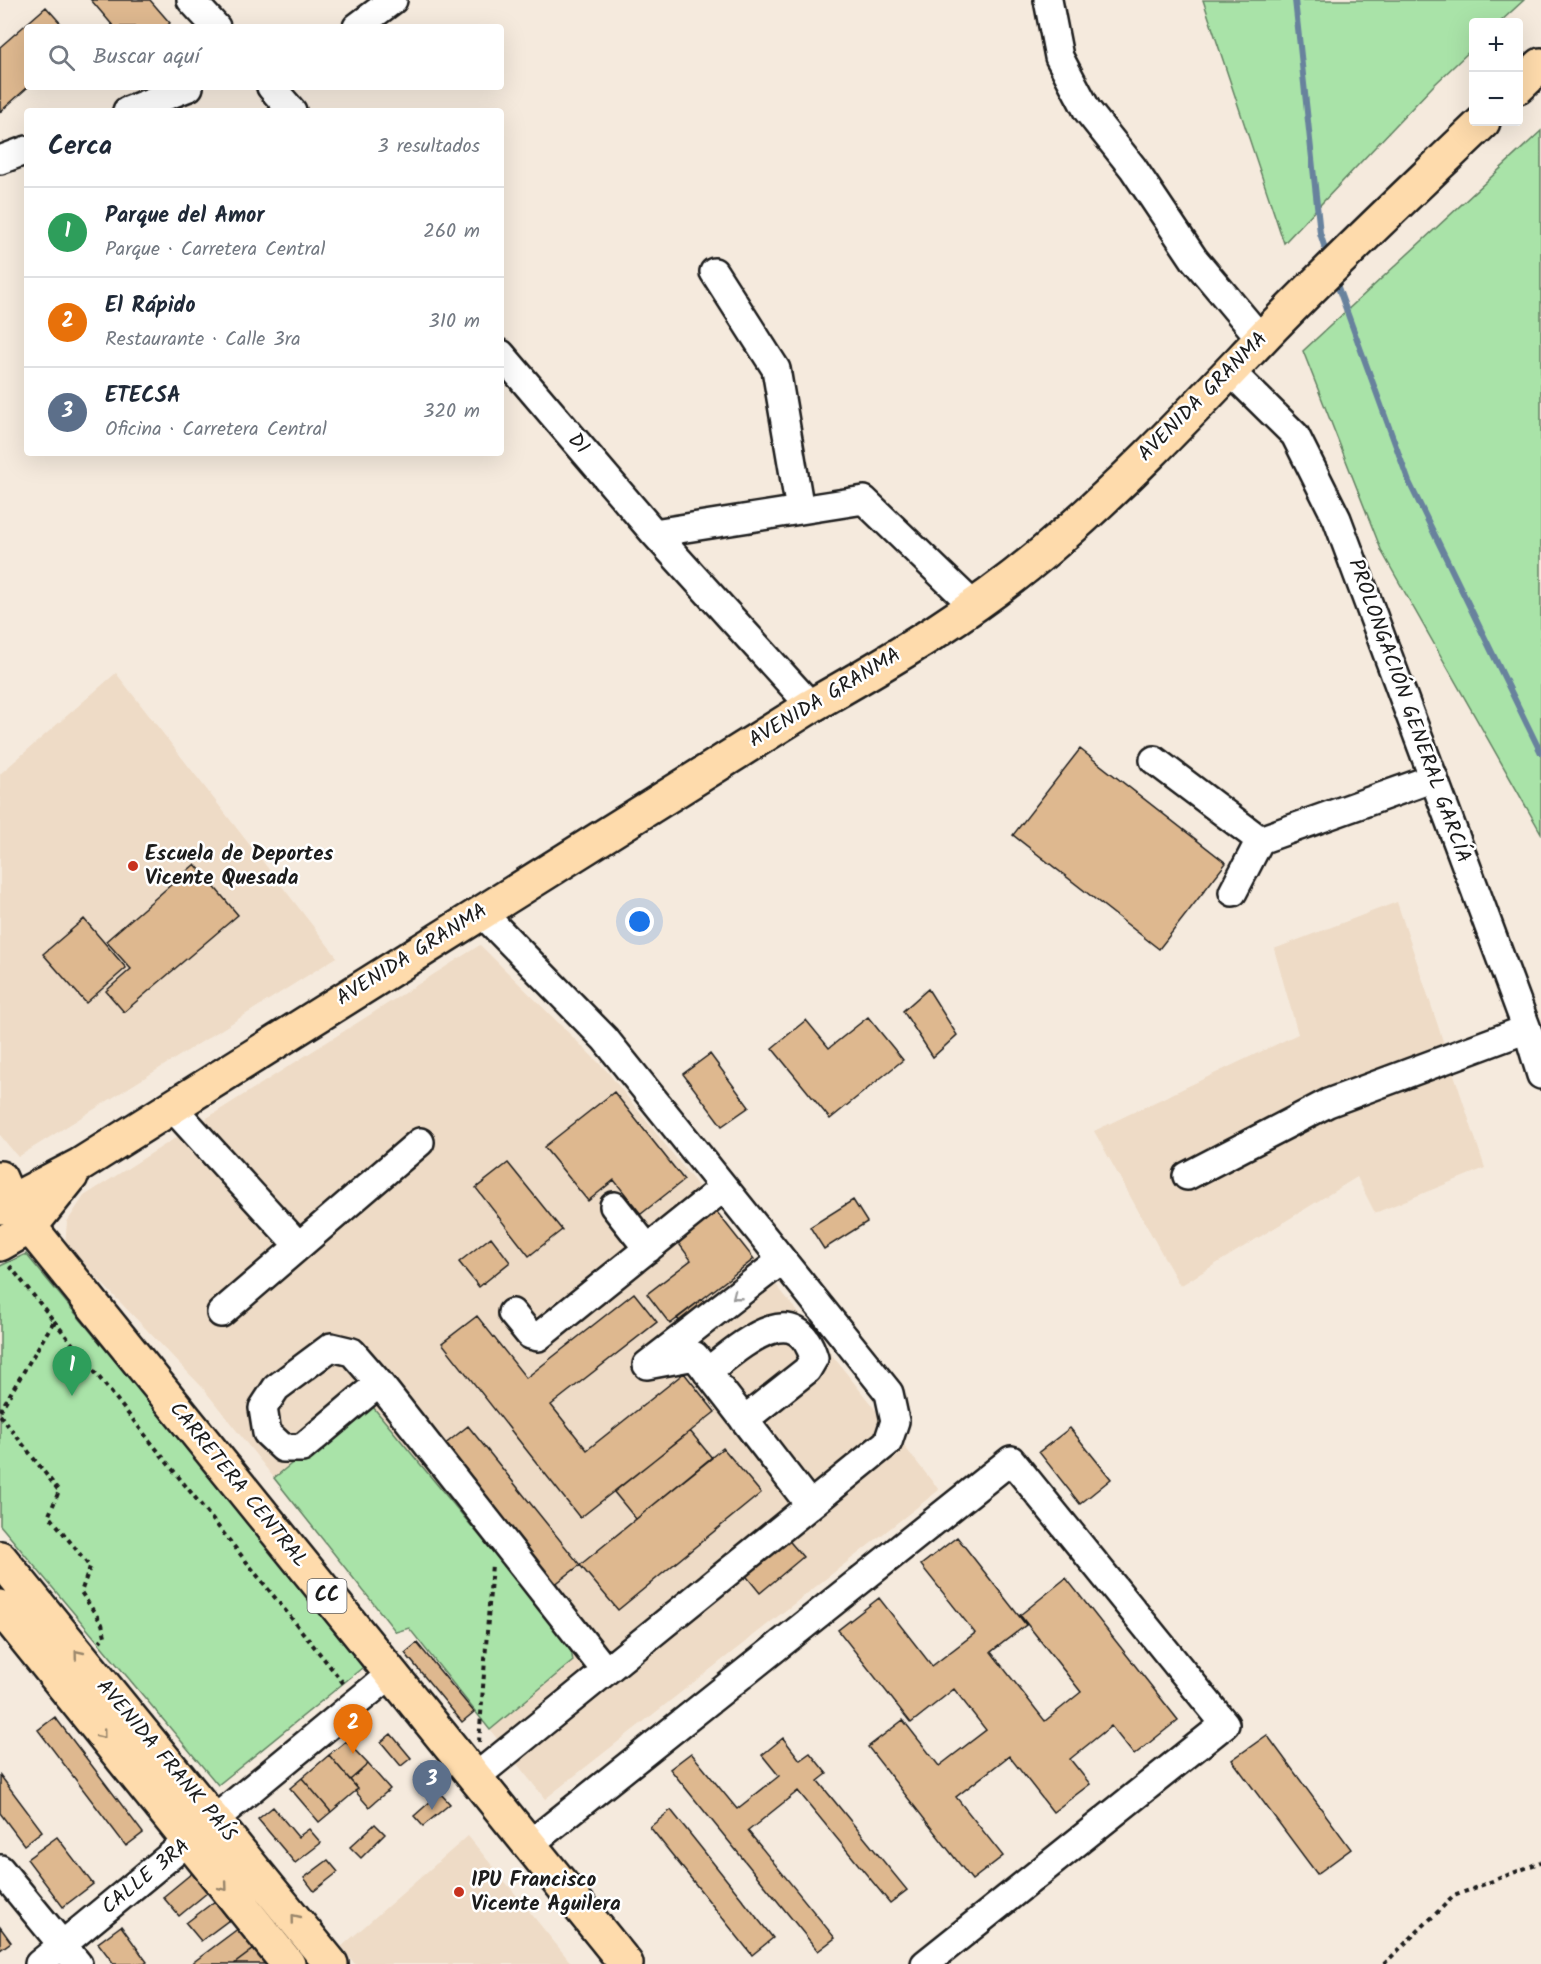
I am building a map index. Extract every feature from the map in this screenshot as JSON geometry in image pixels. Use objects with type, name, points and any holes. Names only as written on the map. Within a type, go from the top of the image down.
[{"type":"main road","points":[[1523,82],[1541,65]]},
{"type":"main road","name":"AVENIDA GRANMA","points":[[3,1195],[80,1165],[811,706],[869,673],[973,605],[1052,545],[1232,373],[1261,339],[1479,126]]},
{"type":"main road","name":"AVENIDA GRANMA","points":[[3,1253],[30,1227],[80,1165]]},
{"type":"main road","name":"CARRETERA CENTRAL","points":[[3,1195],[391,1674],[477,1776],[626,1964]]},
{"type":"main road","name":"AVENIDA FRANK PAÍS","points":[[0,1558],[216,1820],[331,1964]]},
{"type":"main road","name":"AVENIDA FRANK PAÍS","points":[[0,1607],[188,1843],[288,1964]]},
{"type":"street","points":[[191,0],[213,24]]},
{"type":"street","points":[[361,24],[393,0]]},
{"type":"street","points":[[1048,0],[1059,57],[1087,110],[1133,168],[1194,260],[1261,339]]},
{"type":"street","points":[[135,108],[181,90]]},
{"type":"street","points":[[276,90],[290,108]]},
{"type":"street","points":[[0,160],[24,151]]},
{"type":"street","points":[[714,272],[776,369],[800,510]]},
{"type":"street","name":"D1","points":[[504,358],[654,533],[811,706]]},
{"type":"street","name":"PROLONGACIÓN GENERAL GARCÍA","points":[[1232,373],[1295,435],[1337,519],[1527,1029],[1541,1075]]},
{"type":"street","points":[[654,533],[864,500],[973,605]]},
{"type":"street","points":[[1154,760],[1260,840]]},
{"type":"street","points":[[1233,892],[1260,840],[1434,778]]},
{"type":"street","points":[[477,1776],[808,1504],[888,1442],[895,1420],[888,1393],[605,1039],[481,912]]},
{"type":"street","points":[[1188,1176],[1328,1102],[1527,1029]]},
{"type":"street","points":[[172,1107],[298,1245]]},
{"type":"street","points":[[222,1313],[420,1142]]},
{"type":"street","points":[[512,1313],[530,1335],[538,1337],[723,1188]]},
{"type":"street","points":[[614,1206],[648,1249]]},
{"type":"street","points":[[744,1420],[807,1370],[814,1358],[810,1343],[800,1333],[782,1328],[768,1330],[701,1364],[647,1365],[782,1260]]},
{"type":"street","points":[[701,1364],[808,1504]]},
{"type":"street","points":[[379,1383],[605,1670]]},
{"type":"street","points":[[530,1844],[1011,1460],[1224,1724],[925,1964]]},
{"type":"street","name":"CALLE 3RA","points":[[39,1964],[71,1954],[188,1843],[391,1674]]},
{"type":"street","points":[[0,1869],[71,1954]]},
{"type":"path","points":[[3,1253],[54,1321],[358,1702]]},
{"type":"path","points":[[54,1321],[0,1413],[58,1491],[49,1515],[90,1567],[81,1592],[102,1624],[105,1636],[81,1658]]},
{"type":"path","points":[[477,1776],[495,1530]]},
{"type":"path","points":[[1384,1964],[1411,1935],[1454,1896],[1541,1862]]},
{"type":"shaded area","name":"Escuela de Deportes Vicente Quesada","points":[[116,673],[337,957],[18,1157],[0,1135],[0,774]]},
{"type":"shaded area","points":[[1397,902],[1485,1168],[1375,1213],[1357,1177],[1180,1286],[1094,1131],[1298,1034],[1274,949]]},
{"type":"shaded area","points":[[480,945],[606,1070],[939,1490],[545,1799],[409,1628],[396,1632],[202,1387],[65,1245],[67,1222],[84,1196]]},
{"type":"shaded area","name":"IPU Francisco Vicente Aguilera","points":[[468,1836],[572,1964],[355,1964],[341,1947]]},
{"type":"green space","points":[[1203,0],[1524,0],[1504,18],[1469,18],[1469,52],[1433,86],[1284,243]]},
{"type":"green space","points":[[1541,131],[1541,833],[1382,552],[1303,351]]},
{"type":"green space","points":[[26,1254],[367,1664],[218,1785],[0,1525],[0,1266]]},
{"type":"green space","points":[[368,1401],[570,1645],[573,1661],[490,1730],[409,1628],[396,1632],[274,1478]]},
{"type":"building","points":[[91,0],[150,0],[170,23],[169,24],[111,24]]},
{"type":"building","points":[[46,7],[61,24],[26,24]]},
{"type":"building","points":[[24,26],[25,90],[0,112],[0,47]]},
{"type":"building","points":[[1080,749],[1226,863],[1159,949],[1013,835]]},
{"type":"building","points":[[195,864],[238,915],[124,1012],[106,991],[131,969],[106,941]]},
{"type":"building","points":[[84,919],[126,968],[86,1003],[43,954]]},
{"type":"building","points":[[928,989],[957,1035],[933,1057],[903,1011]]},
{"type":"building","points":[[868,1017],[903,1060],[830,1119],[772,1048],[806,1020],[829,1048]]},
{"type":"building","points":[[710,1054],[749,1107],[722,1126],[683,1074]]},
{"type":"building","points":[[614,1092],[684,1180],[641,1214],[614,1180],[588,1201],[544,1147]]},
{"type":"building","points":[[508,1163],[562,1230],[529,1256],[476,1188]]},
{"type":"building","points":[[853,1200],[867,1222],[824,1249],[810,1227]]},
{"type":"building","points":[[716,1211],[754,1259],[670,1324],[647,1294],[691,1260],[677,1241]]},
{"type":"building","points":[[491,1237],[510,1262],[479,1287],[459,1262]]},
{"type":"building","points":[[634,1293],[657,1322],[551,1405],[587,1450],[684,1373],[715,1412],[580,1518],[442,1343],[477,1316],[526,1378]]},
{"type":"building","points":[[702,1299],[722,1324],[697,1343],[677,1318]]},
{"type":"building","points":[[468,1426],[580,1565],[550,1588],[439,1449]]},
{"type":"building","points":[[1070,1428],[1111,1479],[1080,1504],[1039,1452]]},
{"type":"building","points":[[690,1431],[712,1458],[636,1519],[614,1492]]},
{"type":"building","points":[[723,1448],[761,1493],[618,1610],[580,1565]]},
{"type":"building","points":[[785,1536],[803,1557],[760,1593],[743,1572]]},
{"type":"building","points":[[957,1537],[1026,1625],[991,1652],[1045,1721],[1081,1692],[1020,1615],[1066,1578],[1178,1720],[1134,1755],[1111,1726],[1070,1759],[1090,1784],[1053,1812],[1009,1756],[956,1797],[1003,1856],[972,1880],[868,1747],[903,1720],[939,1766],[986,1730],[954,1689],[911,1723],[838,1630],[879,1598],[932,1666],[975,1633],[921,1565]]},
{"type":"building","points":[[417,1643],[474,1712],[462,1722],[405,1653]]},
{"type":"building","points":[[55,1717],[143,1833],[126,1846],[38,1730]]},
{"type":"building","points":[[391,1734],[411,1758],[401,1766],[381,1742]]},
{"type":"building","points":[[1267,1735],[1351,1849],[1317,1874],[1232,1760]]},
{"type":"building","points":[[783,1738],[800,1760],[810,1753],[827,1774],[818,1781],[907,1890],[890,1903],[798,1791],[748,1831],[835,1938],[818,1951],[670,1769],[691,1753],[737,1809],[779,1776],[762,1755]]},
{"type":"building","points":[[346,1741],[368,1764],[350,1780],[329,1755]]},
{"type":"building","points":[[329,1755],[358,1789],[331,1812],[302,1778]]},
{"type":"building","points":[[368,1764],[390,1789],[369,1807],[355,1791],[358,1789],[350,1780]]},
{"type":"building","points":[[0,1775],[42,1831],[24,1845],[0,1813]]},
{"type":"building","points":[[302,1778],[331,1812],[319,1822],[290,1788]]},
{"type":"building","points":[[440,1793],[450,1804],[423,1826],[414,1816]]},
{"type":"building","points":[[273,1807],[298,1837],[309,1829],[321,1843],[295,1863],[258,1819]]},
{"type":"building","points":[[671,1810],[773,1938],[752,1955],[650,1827]]},
{"type":"building","points":[[375,1824],[385,1834],[361,1858],[350,1847]]},
{"type":"building","points":[[57,1837],[93,1884],[63,1907],[27,1859]]},
{"type":"building","points":[[328,1860],[338,1872],[314,1891],[304,1878]]},
{"type":"building","points":[[197,1869],[213,1888],[179,1916],[163,1897]]},
{"type":"building","points":[[215,1901],[229,1920],[201,1941],[186,1923]]},
{"type":"building","points":[[121,1926],[147,1962],[144,1964],[114,1964],[98,1943]]},
{"type":"building","points":[[0,1927],[11,1942],[0,1950]]},
{"type":"building","points":[[239,1928],[254,1949],[234,1964],[191,1964]]},
{"type":"building","points":[[254,1949],[266,1964],[234,1964]]},
{"type":"waterway","points":[[1295,0],[1320,233],[1328,258]]},
{"type":"waterway","points":[[1335,279],[1409,482],[1541,753]]},
{"type":"place","name":"Escuela de Deportes Vicente Quesada","points":[[133,866]]},
{"type":"place","name":"Parque del Amor","points":[[72,1396]]},
{"type":"place","name":"El Rápido","points":[[353,1754]]},
{"type":"place","name":"ETECSA","points":[[432,1810]]},
{"type":"place","name":"IPU Francisco Vicente Aguilera","points":[[459,1892]]}]
